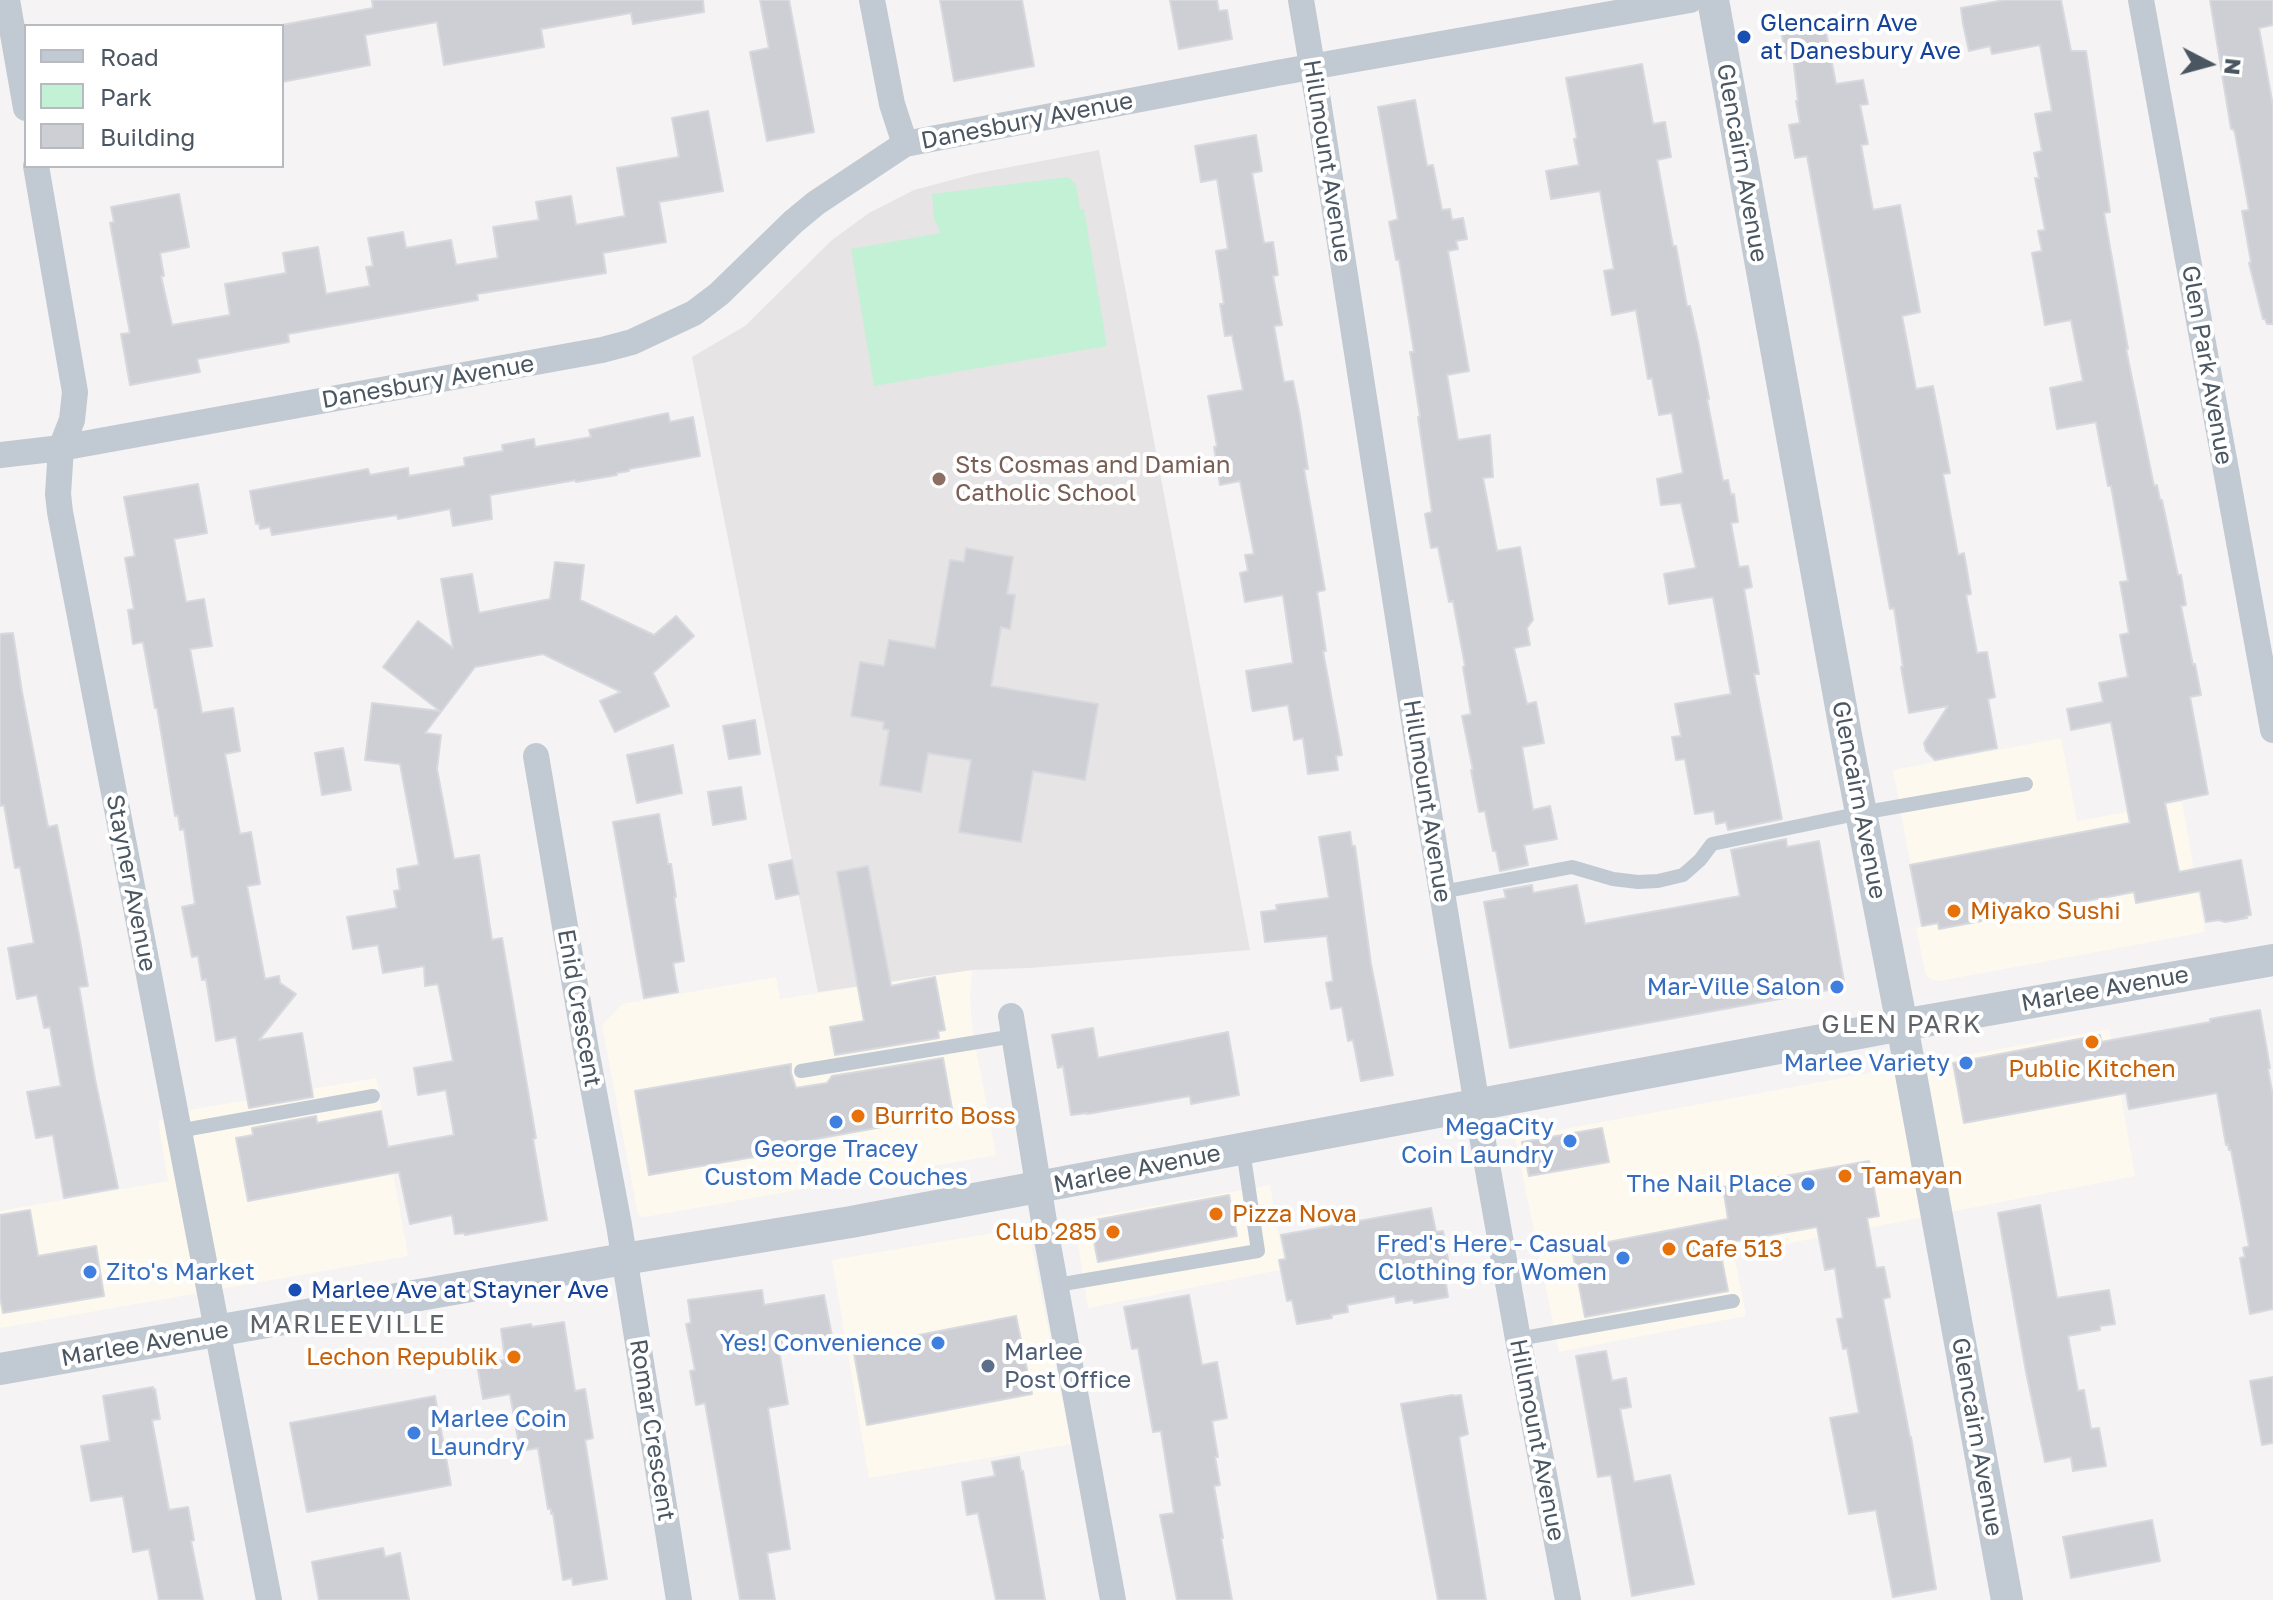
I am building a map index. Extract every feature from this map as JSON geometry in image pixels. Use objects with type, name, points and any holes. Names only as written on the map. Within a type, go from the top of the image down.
[{"type":"street","points":[[7,0],[24,97]]},
{"type":"street","points":[[872,0],[892,104],[905,144]]},
{"type":"street","name":"Hillmount Avenue","points":[[1301,0],[1477,1106],[1568,1600]]},
{"type":"street","name":"Danesbury Avenue","points":[[0,455],[61,448],[632,342],[694,313],[719,294],[816,203],[905,144],[1690,0]]},
{"type":"street","name":"Glencairn Avenue","points":[[1713,0],[2007,1600]]},
{"type":"street","name":"Glen Park Avenue","points":[[2141,0],[2273,730]]},
{"type":"street","name":"Stayner Avenue","points":[[36,168],[75,392],[72,420],[61,448],[60,512],[269,1600]]},
{"type":"street","name":"Enid Crescent","points":[[536,756],[624,1259]]},
{"type":"street","name":"Marlee Avenue","points":[[0,1369],[851,1222],[1902,1025],[2273,960]]},
{"type":"street","points":[[1013,1026],[1038,1188],[1113,1600]]},
{"type":"street","name":"Romar Crescent","points":[[624,1259],[679,1600]]},
{"type":"lane","points":[[1442,892],[1572,867],[1613,879],[1658,881],[1683,875],[1712,844],[1861,813],[2026,784]]},
{"type":"lane","points":[[801,1071],[1013,1026]]},
{"type":"lane","points":[[178,1131],[373,1096]]},
{"type":"lane","points":[[1057,1285],[1258,1251],[1243,1150]]},
{"type":"lane","points":[[1518,1339],[1733,1301]]},
{"type":"shaded area","name":"Sts Cosmas and Damian Catholic School","points":[[1099,150],[1250,950],[972,970],[818,992],[692,357],[745,326],[832,240],[869,213],[914,190],[974,174]]},
{"type":"shaded area","points":[[2061,738],[2077,821],[2182,802],[2205,932],[1932,980],[1926,975],[1916,928],[1922,926],[1893,770]]},
{"type":"shaded area","points":[[972,970],[972,1027],[996,1155],[645,1217],[638,1215],[602,1025],[622,1004],[776,977],[780,999]]},
{"type":"shaded area","points":[[2109,1029],[2135,1176],[1734,1254],[1746,1316],[1559,1352],[1515,1138]]},
{"type":"shaded area","points":[[376,1078],[408,1256],[0,1328],[0,1211],[168,1181],[158,1121],[195,1109]]},
{"type":"shaded area","points":[[1270,1185],[1285,1269],[1088,1308],[1074,1220]]},
{"type":"shaded area","points":[[1028,1227],[1071,1444],[869,1478],[832,1260]]},
{"type":"green space","points":[[1068,177],[1076,184],[1080,209],[1084,209],[1107,346],[874,386],[851,249],[941,233],[934,218],[932,194]]},
{"type":"building","points":[[372,0],[703,0],[704,12],[633,24],[631,13],[541,29],[544,47],[444,65],[437,22],[365,35],[370,65],[284,82],[284,25],[373,8]]},
{"type":"building","points":[[760,0],[789,0],[814,132],[767,141],[750,52],[769,48]]},
{"type":"building","points":[[940,0],[1022,0],[1034,66],[954,81]]},
{"type":"building","points":[[1170,0],[1217,0],[1219,11],[1227,10],[1232,39],[1179,49]]},
{"type":"building","points":[[2005,0],[2061,0],[2071,51],[2086,51],[2110,212],[2104,213],[2126,349],[2154,486],[2157,485],[2162,500],[2178,575],[2181,575],[2186,605],[2181,606],[2201,695],[2190,697],[2208,794],[2165,803],[2179,872],[2241,860],[2251,915],[2247,918],[2206,922],[2200,891],[2136,903],[2134,892],[1939,929],[1938,923],[1922,926],[1910,865],[2130,823],[2111,722],[2071,730],[2067,709],[2103,702],[2099,683],[2128,677],[2120,635],[2129,633],[2120,582],[2128,581],[2096,422],[2057,429],[2050,388],[2083,381],[2071,320],[2045,325],[2032,253],[2042,251],[2038,231],[2045,230],[2035,178],[2039,178],[2034,153],[2042,151],[2035,114],[2052,111],[2040,45],[1992,54],[1990,46],[1969,51],[1963,24],[1961,8]]},
{"type":"building","points":[[2210,0],[2273,0],[2273,25],[2259,28],[2273,106],[2273,324],[2267,324],[2263,319],[2249,263],[2242,211],[2249,210],[2235,133],[2231,129]]},
{"type":"building","points":[[1824,21],[1836,84],[1863,80],[1868,104],[1860,105],[1868,144],[1861,145],[1873,210],[1900,205],[1920,312],[1902,316],[1916,389],[1933,386],[1950,473],[1943,474],[1958,555],[1964,553],[1971,594],[1966,595],[1977,653],[1987,652],[1995,697],[1988,699],[1997,748],[1935,760],[1926,751],[1924,743],[1948,706],[1909,713],[1894,608],[1890,609],[1807,156],[1795,158],[1789,125],[1800,123],[1793,57],[1786,59],[1781,29]]},
{"type":"building","points":[[1642,64],[1653,124],[1665,122],[1671,157],[1657,160],[1673,246],[1676,246],[1687,306],[1690,306],[1698,341],[1723,481],[1728,480],[1731,495],[1734,494],[1738,522],[1731,523],[1739,567],[1748,566],[1752,587],[1744,589],[1759,674],[1754,674],[1782,819],[1728,830],[1726,822],[1716,824],[1714,811],[1695,814],[1685,759],[1676,760],[1672,737],[1681,736],[1675,704],[1731,694],[1713,597],[1669,604],[1664,574],[1696,568],[1681,503],[1661,505],[1657,479],[1683,473],[1672,413],[1659,415],[1652,378],[1648,379],[1636,310],[1612,315],[1604,271],[1614,269],[1600,191],[1551,199],[1546,171],[1579,165],[1566,78]]},
{"type":"building","points":[[1415,100],[1427,166],[1433,165],[1442,210],[1450,209],[1452,220],[1463,218],[1467,239],[1456,241],[1458,249],[1448,251],[1469,371],[1447,375],[1458,440],[1490,435],[1493,477],[1483,478],[1497,551],[1520,547],[1533,620],[1527,628],[1530,645],[1514,648],[1527,704],[1536,702],[1544,743],[1522,747],[1533,810],[1550,806],[1557,839],[1524,845],[1528,865],[1500,871],[1485,811],[1479,812],[1471,770],[1462,716],[1471,714],[1453,601],[1449,602],[1438,547],[1431,548],[1425,514],[1432,512],[1410,352],[1414,352],[1399,260],[1396,260],[1389,222],[1398,219],[1378,107]]},
{"type":"building","points":[[708,111],[723,191],[659,202],[666,242],[603,253],[606,273],[477,294],[478,300],[288,334],[289,342],[197,359],[200,372],[130,385],[121,334],[130,333],[110,223],[114,222],[111,207],[179,194],[189,247],[160,253],[164,276],[161,276],[172,325],[230,315],[225,284],[286,273],[283,253],[318,247],[326,294],[370,286],[366,267],[373,266],[368,238],[403,232],[406,248],[451,240],[456,265],[498,258],[493,227],[539,220],[536,202],[571,196],[576,225],[625,216],[617,168],[679,157],[672,118]]},
{"type":"building","points":[[1256,135],[1262,171],[1252,173],[1264,243],[1273,242],[1278,275],[1273,276],[1282,325],[1274,326],[1284,382],[1293,381],[1300,416],[1308,469],[1304,469],[1325,590],[1317,592],[1326,651],[1323,651],[1342,755],[1336,756],[1338,770],[1308,774],[1303,738],[1294,740],[1288,705],[1252,709],[1246,671],[1293,663],[1283,595],[1245,602],[1240,573],[1248,571],[1245,555],[1254,554],[1240,481],[1220,485],[1208,396],[1243,390],[1232,335],[1225,336],[1220,304],[1224,304],[1216,251],[1228,249],[1217,179],[1201,182],[1195,146]]},
{"type":"building","points":[[668,413],[670,422],[693,417],[700,456],[629,469],[617,475],[490,495],[492,519],[453,526],[450,509],[272,535],[270,527],[260,529],[259,523],[256,524],[250,491],[368,469],[370,475],[408,468],[409,476],[465,466],[464,458],[503,451],[502,445],[534,439],[535,447],[591,437],[589,430]]},
{"type":"building","points":[[198,484],[207,533],[174,539],[186,602],[204,599],[212,646],[190,649],[202,713],[233,708],[240,751],[225,754],[240,834],[251,832],[260,884],[247,886],[265,979],[279,976],[280,983],[296,994],[259,1040],[302,1033],[313,1097],[249,1108],[236,1037],[216,1041],[206,979],[202,980],[198,956],[192,957],[182,907],[195,904],[184,829],[180,830],[178,815],[175,816],[143,642],[133,644],[128,610],[134,609],[125,558],[135,556],[124,497]]},
{"type":"building","points":[[966,548],[1013,557],[1007,594],[1015,595],[1010,629],[1001,627],[991,686],[1098,704],[1085,780],[1033,771],[1021,842],[959,832],[971,760],[928,753],[921,792],[880,785],[889,730],[883,729],[884,722],[851,716],[860,662],[884,666],[889,640],[935,648],[950,560],[964,562]]},
{"type":"building","points":[[555,562],[584,565],[580,600],[654,635],[676,616],[694,636],[653,673],[669,706],[615,732],[600,701],[621,692],[543,654],[475,667],[425,733],[441,735],[437,769],[454,859],[479,855],[492,940],[502,938],[547,1220],[465,1235],[455,1234],[452,1215],[410,1224],[399,1172],[248,1201],[236,1138],[253,1135],[252,1128],[316,1116],[317,1123],[381,1111],[388,1147],[454,1135],[446,1090],[418,1095],[414,1068],[453,1061],[438,984],[425,986],[424,966],[383,973],[378,945],[353,949],[347,917],[397,908],[394,891],[400,890],[397,869],[419,865],[400,764],[365,760],[372,703],[440,711],[383,667],[418,621],[453,648],[441,579],[472,574],[479,613],[550,599]]},
{"type":"building","points":[[13,633],[48,827],[57,825],[79,935],[88,986],[79,987],[118,1188],[64,1198],[53,1135],[36,1138],[27,1092],[61,1086],[50,1027],[44,1028],[37,995],[17,999],[8,948],[34,943],[20,867],[15,868],[4,805],[0,806],[0,634]]},
{"type":"building","points":[[755,720],[760,754],[729,759],[723,726]]},
{"type":"building","points":[[673,745],[682,793],[637,803],[627,755]]},
{"type":"building","points":[[343,748],[351,790],[322,795],[315,753]]},
{"type":"building","points":[[741,787],[746,819],[713,825],[708,792]]},
{"type":"building","points":[[659,814],[668,864],[671,864],[684,961],[673,963],[678,992],[644,998],[613,822]]},
{"type":"building","points":[[1350,832],[1352,846],[1355,846],[1371,964],[1393,1075],[1361,1081],[1353,1040],[1348,1041],[1342,1007],[1331,1009],[1326,983],[1333,981],[1327,936],[1265,942],[1261,912],[1277,910],[1276,905],[1329,898],[1319,837]]},
{"type":"building","points":[[1786,839],[1787,847],[1819,841],[1845,987],[1510,1048],[1484,902],[1506,898],[1504,890],[1532,885],[1533,893],[1577,885],[1585,924],[1740,896],[1731,850]]},
{"type":"building","points":[[792,860],[799,894],[776,899],[769,865]]},
{"type":"building","points":[[868,866],[891,986],[935,977],[945,1030],[938,1031],[939,1038],[835,1055],[830,1027],[864,1021],[837,872]]},
{"type":"building","points":[[2260,1010],[2273,1096],[2273,1309],[2250,1314],[2240,1258],[2245,1257],[2243,1248],[2249,1246],[2217,1093],[2129,1109],[2126,1093],[1964,1123],[1953,1063],[2100,1035],[2101,1042]]},
{"type":"building","points":[[1093,1028],[1098,1058],[1228,1032],[1239,1095],[1191,1104],[1190,1096],[1071,1115],[1063,1066],[1058,1068],[1052,1035]]},
{"type":"building","points":[[943,1058],[953,1114],[805,1141],[806,1148],[649,1175],[635,1091],[791,1064],[796,1088],[827,1083],[832,1076]]},
{"type":"building","points":[[1602,1128],[1609,1162],[1529,1176],[1522,1142]]},
{"type":"building","points":[[1869,1161],[1879,1216],[1867,1218],[1876,1268],[1884,1267],[1890,1297],[1883,1299],[1911,1437],[1936,1589],[1893,1597],[1876,1510],[1849,1514],[1830,1418],[1859,1413],[1847,1348],[1843,1349],[1837,1319],[1843,1318],[1835,1268],[1825,1270],[1817,1227],[1719,1244],[1728,1291],[1585,1317],[1572,1249],[1728,1219],[1723,1187]]},
{"type":"building","points":[[1229,1195],[1237,1236],[1098,1262],[1090,1221]]},
{"type":"building","points":[[2040,1205],[2057,1298],[2109,1290],[2115,1324],[2068,1336],[2078,1391],[2084,1390],[2091,1429],[2099,1428],[2106,1466],[2073,1471],[2071,1457],[2045,1462],[1998,1213]]},
{"type":"building","points":[[1431,1208],[1436,1232],[1443,1231],[1450,1271],[1444,1272],[1448,1297],[1396,1303],[1395,1296],[1347,1305],[1348,1312],[1297,1324],[1292,1300],[1287,1301],[1279,1260],[1286,1259],[1281,1235]]},
{"type":"building","points":[[30,1210],[38,1256],[96,1246],[104,1296],[3,1313],[0,1297],[0,1215]]},
{"type":"building","points":[[762,1290],[764,1305],[824,1295],[833,1341],[779,1350],[788,1404],[768,1408],[790,1549],[767,1553],[775,1600],[740,1600],[705,1403],[696,1405],[690,1371],[695,1370],[686,1324],[691,1323],[688,1300]]},
{"type":"building","points":[[1189,1295],[1202,1365],[1217,1362],[1227,1418],[1212,1421],[1220,1485],[1214,1486],[1232,1600],[1177,1600],[1160,1515],[1174,1513],[1161,1431],[1153,1432],[1138,1348],[1132,1349],[1124,1307]]},
{"type":"building","points":[[1016,1316],[1032,1394],[867,1425],[853,1348]]},
{"type":"building","points":[[564,1322],[575,1391],[585,1389],[593,1438],[585,1440],[607,1579],[573,1585],[572,1578],[563,1580],[553,1513],[548,1509],[538,1448],[520,1451],[510,1394],[483,1399],[477,1364],[505,1360],[501,1329]]},
{"type":"building","points":[[1606,1351],[1612,1381],[1626,1378],[1631,1407],[1620,1409],[1634,1482],[1670,1475],[1694,1584],[1632,1596],[1611,1475],[1598,1477],[1576,1356]]},
{"type":"building","points":[[2273,1377],[2273,1443],[2262,1445],[2250,1381]]},
{"type":"building","points":[[153,1387],[160,1419],[152,1420],[169,1510],[188,1507],[194,1540],[191,1541],[203,1600],[159,1600],[149,1549],[133,1552],[123,1496],[91,1501],[81,1446],[110,1441],[103,1396]]},
{"type":"building","points":[[1461,1395],[1468,1434],[1459,1437],[1486,1600],[1438,1600],[1401,1404]]},
{"type":"building","points":[[435,1396],[451,1485],[307,1512],[290,1423]]},
{"type":"building","points":[[1019,1457],[1045,1600],[996,1600],[978,1513],[967,1515],[962,1482],[995,1476],[992,1462]]},
{"type":"building","points":[[2152,1520],[2160,1561],[2071,1578],[2063,1537]]},
{"type":"building","points":[[383,1548],[385,1557],[400,1553],[409,1600],[319,1600],[312,1562]]},
{"type":"place","name":"Glencairn Ave at Danesbury Ave","points":[[1744,37]]},
{"type":"place","name":"Sts Cosmas and Damian Catholic School","points":[[939,479]]},
{"type":"place","name":"Miyako Sushi","points":[[1954,911]]},
{"type":"place","name":"Mar-Ville Salon","points":[[1837,987]]},
{"type":"place","name":"Public Kitchen","points":[[2092,1042]]},
{"type":"place","name":"Marlee Variety","points":[[1966,1063]]},
{"type":"place","name":"Burrito Boss","points":[[858,1116]]},
{"type":"place","name":"George Tracey Custom Made Couches","points":[[836,1122]]},
{"type":"place","name":"MegaCity Coin Laundry","points":[[1570,1141]]},
{"type":"place","name":"Tamayan","points":[[1845,1176]]},
{"type":"place","name":"The Nail Place","points":[[1808,1184]]},
{"type":"place","name":"Pizza Nova","points":[[1216,1214]]},
{"type":"place","name":"Club 285","points":[[1113,1232]]},
{"type":"place","name":"Cafe 513","points":[[1669,1249]]},
{"type":"place","name":"Fred's Here - Casual Clothing for Women","points":[[1623,1258]]},
{"type":"place","name":"Zito's Market","points":[[90,1272]]},
{"type":"place","name":"Marlee Ave at Stayner Ave","points":[[295,1290]]},
{"type":"place","name":"Yes! Convenience","points":[[938,1343]]},
{"type":"place","name":"Lechon Republik","points":[[514,1357]]},
{"type":"place","name":"Marlee Post Office","points":[[988,1366]]},
{"type":"place","name":"Marlee Coin Laundry","points":[[414,1433]]},
{"type":"district","name":"GLEN PARK","points":[[1902,1025]]},
{"type":"district","name":"MARLEEVILLE","points":[[348,1325]]}]
